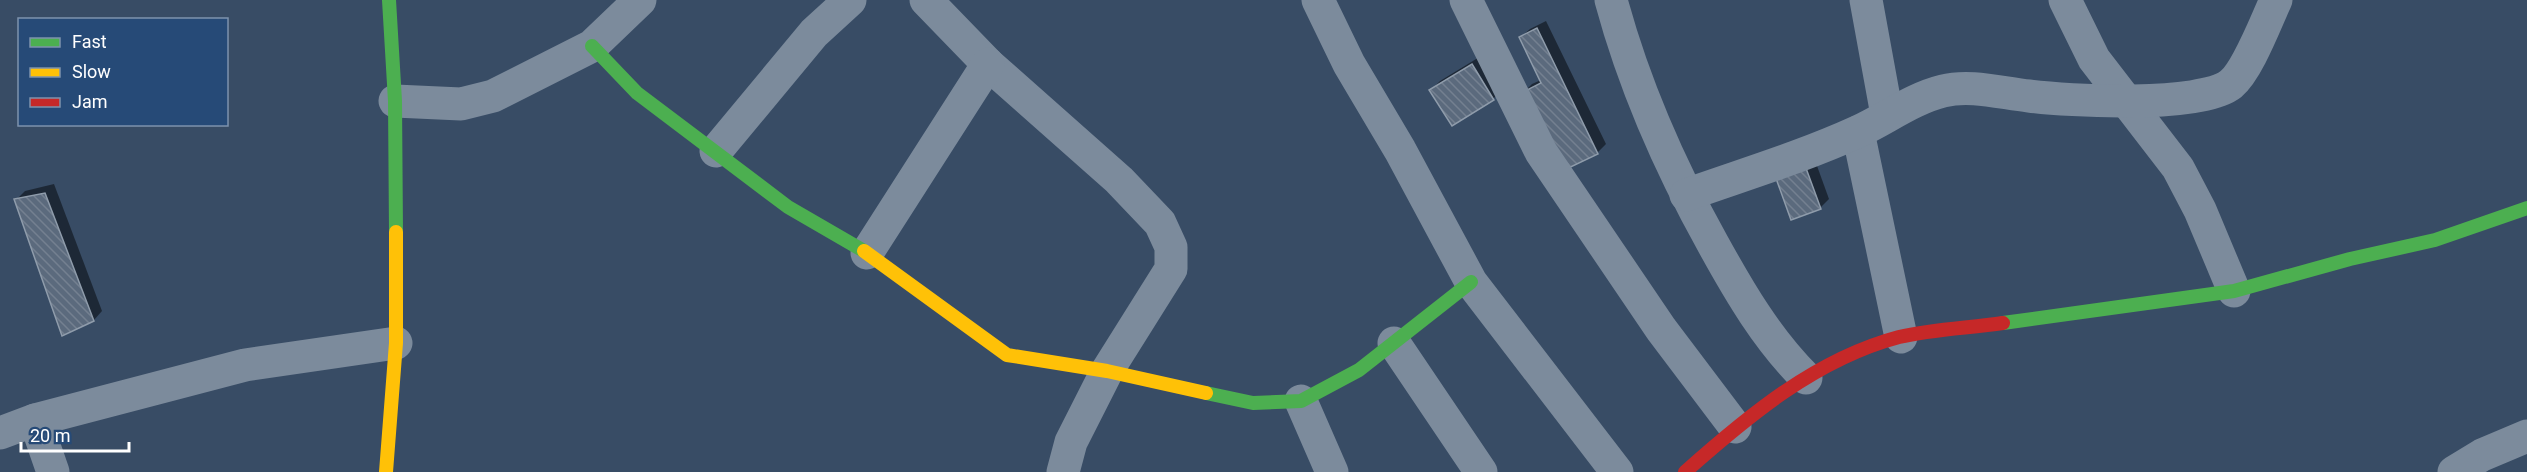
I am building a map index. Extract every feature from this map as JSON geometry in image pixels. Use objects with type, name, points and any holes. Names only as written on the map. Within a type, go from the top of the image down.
[{"type":"street","points":[[386,472],[396,342],[395,101],[389,0]]},
{"type":"street","points":[[395,101],[461,105],[493,96],[592,46],[640,0]]},
{"type":"street","points":[[716,151],[814,33],[850,0]]},
{"type":"street","points":[[926,0],[988,64],[1119,180],[1160,223],[1171,247],[1171,269],[1107,371],[1071,442],[1063,472]]},
{"type":"street","points":[[1318,0],[1349,64],[1400,150],[1471,282],[1617,472]]},
{"type":"street","points":[[1466,0],[1541,152],[1661,329],[1735,427]]},
{"type":"street","points":[[1611,0],[1654,126],[1686,195],[1742,297],[1776,347],[1806,378]]},
{"type":"street","points":[[1866,0],[1887,115]]},
{"type":"street","points":[[2066,0],[2094,59],[2178,168],[2234,291]]},
{"type":"street","points":[[1686,195],[1858,132],[1923,97],[1946,90],[1969,88],[2065,100],[2126,101],[2198,96],[2218,92],[2232,83],[2276,0]]},
{"type":"street","points":[[592,46],[637,93],[788,207],[867,253],[1007,355],[1107,371],[1253,403],[1301,401],[1359,370],[1471,282]]},
{"type":"street","points":[[867,253],[988,64]]},
{"type":"street","points":[[1858,132],[1902,337]]},
{"type":"street","points":[[1685,472],[1735,427],[1806,378],[1863,349],[1902,337],[2234,291],[2350,259],[2435,240],[2527,208]]},
{"type":"street","points":[[0,433],[35,420],[245,365],[396,342]]},
{"type":"street","points":[[1394,343],[1481,472]]},
{"type":"street","points":[[1301,401],[1332,472]]},
{"type":"street","points":[[35,420],[53,472]]},
{"type":"street","points":[[2454,472],[2482,455],[2527,436]]},
{"type":"building","points":[[1537,28],[1598,154],[1560,172],[1521,93],[1541,83],[1519,37]]},
{"type":"building","points":[[1472,64],[1494,100],[1452,126],[1429,90]]},
{"type":"building","points":[[1803,160],[1821,209],[1791,220],[1773,170]]},
{"type":"building","points":[[45,193],[94,321],[62,336],[14,199]]},
{"type":"traffic: fast","points":[[389,0],[395,101],[396,232]]},
{"type":"traffic: fast","points":[[592,46],[637,93],[788,207],[864,251]]},
{"type":"traffic: fast","points":[[2003,323],[2234,291],[2350,259],[2435,240],[2527,208]]},
{"type":"traffic: fast","points":[[1206,393],[1253,403],[1301,401],[1359,370],[1471,282]]},
{"type":"traffic: slow","points":[[386,472],[396,343],[396,232]]},
{"type":"traffic: slow","points":[[864,251],[1007,355],[1107,371],[1206,393]]},
{"type":"traffic: jam","points":[[1685,472],[1759,410],[1811,375],[1839,360],[1869,347],[1912,334],[2003,323]]}]
